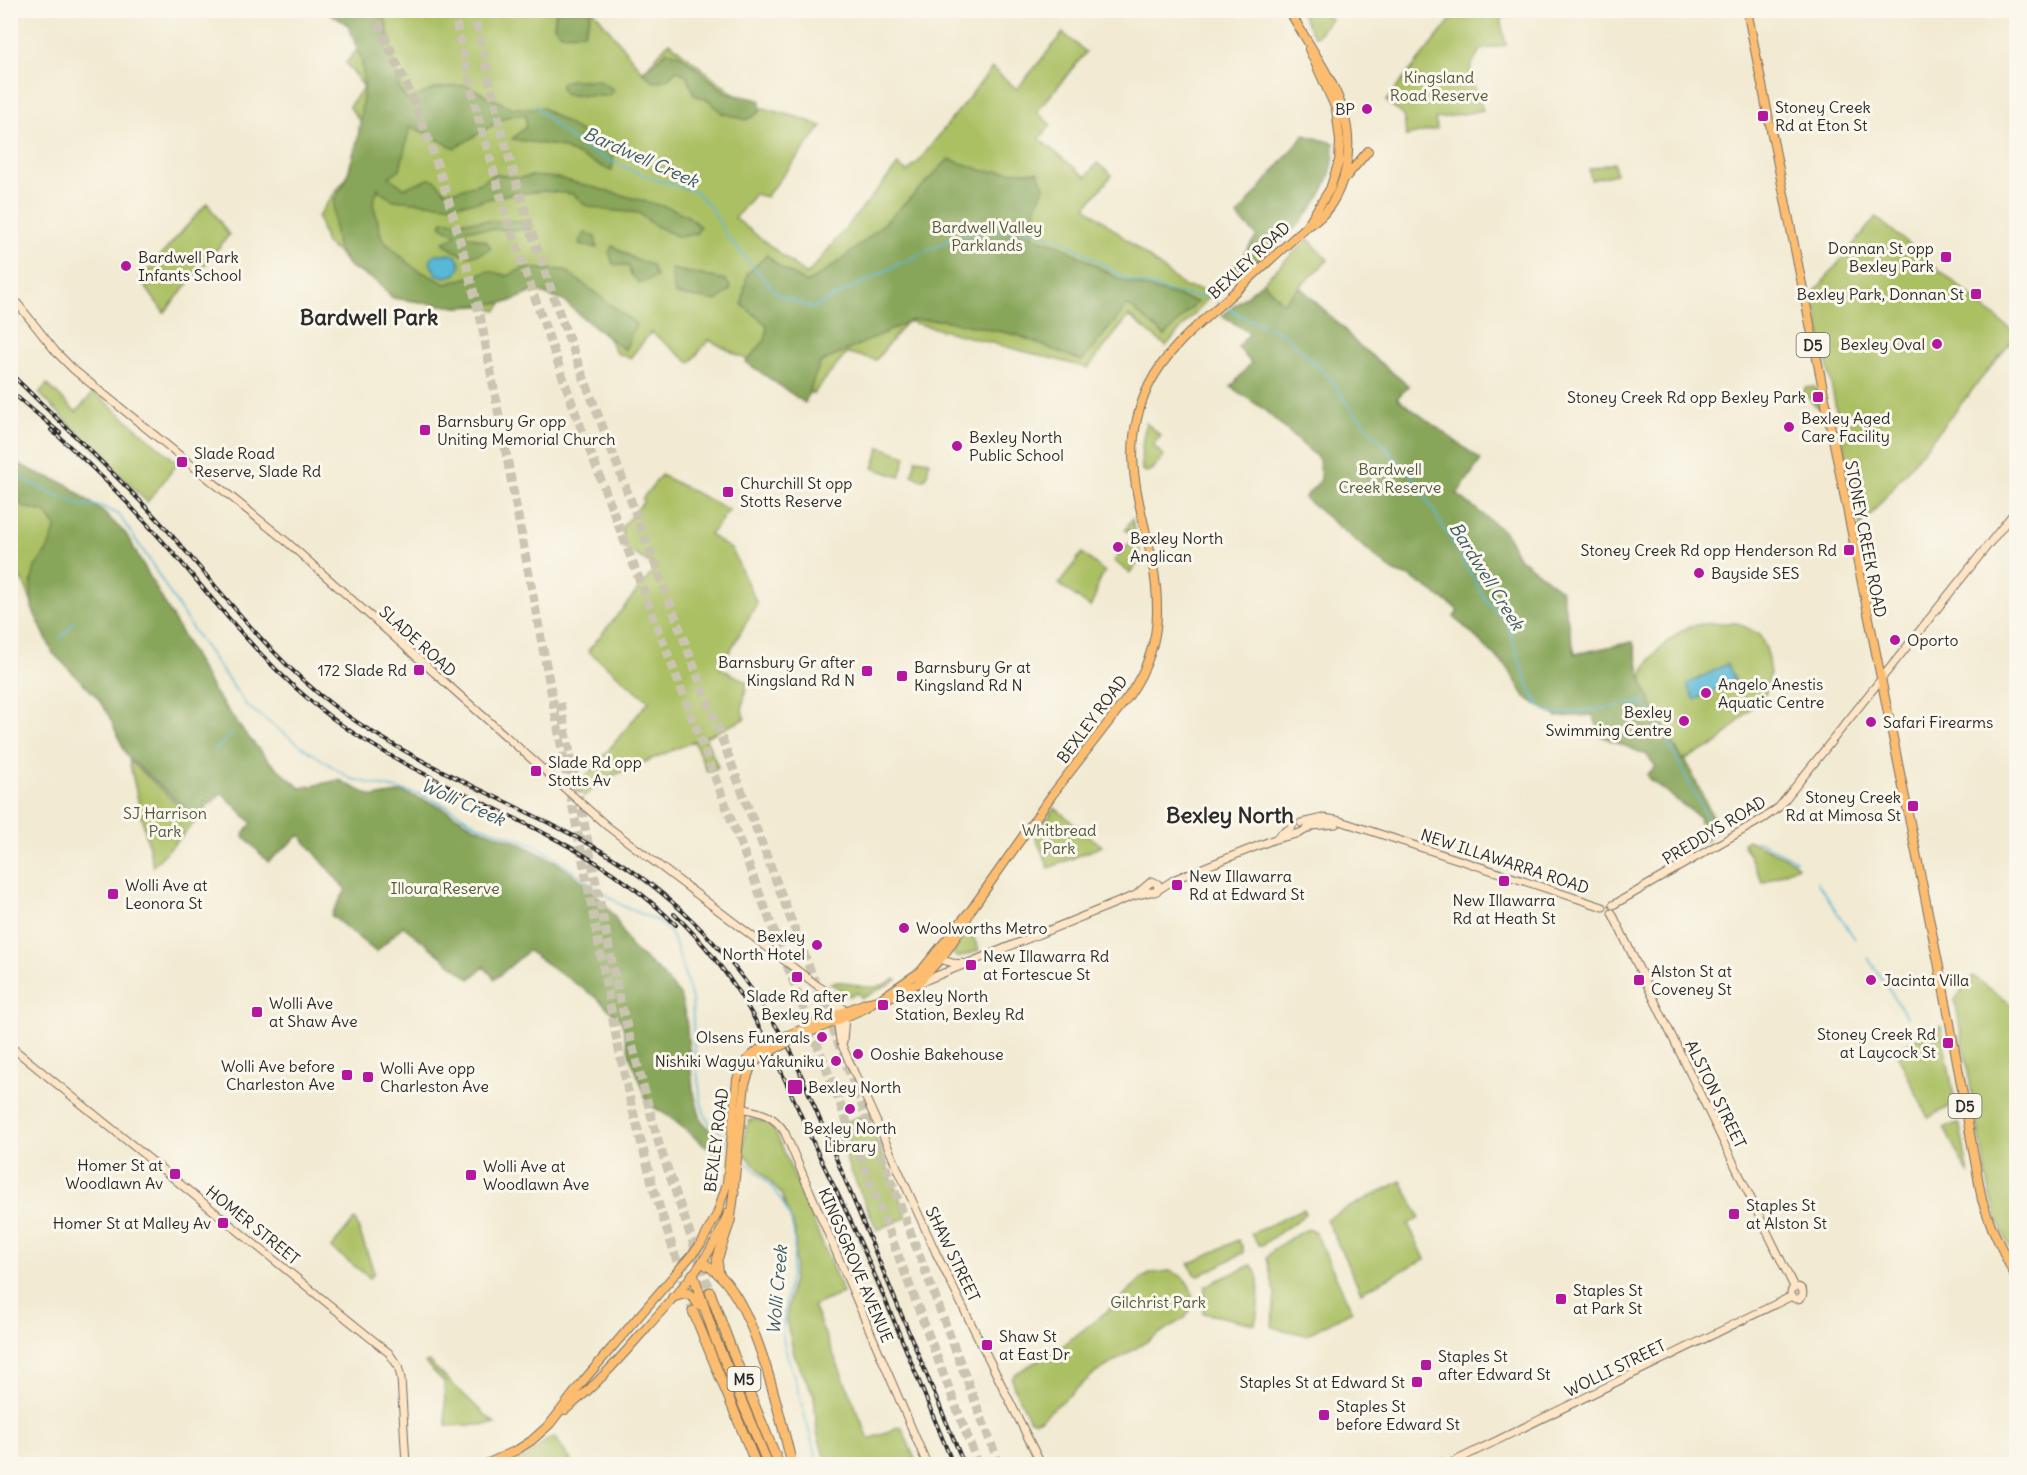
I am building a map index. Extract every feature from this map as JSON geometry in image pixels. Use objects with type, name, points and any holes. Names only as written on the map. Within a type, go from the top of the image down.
[{"type":"highway","points":[[734,1192],[730,1221],[717,1260],[717,1269],[739,1302],[754,1333],[771,1384],[792,1464]]},
{"type":"highway","points":[[702,1263],[721,1277]]},
{"type":"highway","points":[[693,1274],[708,1320],[768,1464]]},
{"type":"highway","name":"M5","points":[[710,1292],[779,1464]]},
{"type":"highway","points":[[673,1298],[683,1293],[691,1295],[698,1301],[702,1313],[708,1320]]},
{"type":"highway","name":"M5","points":[[693,1311],[756,1464]]},
{"type":"main road","name":"BEXLEY ROAD","points":[[486,1464],[531,1441],[599,1379],[702,1263],[717,1239],[734,1192],[738,1143],[739,1072],[746,1061],[789,1038],[840,1016],[866,1008],[915,975],[931,960],[1140,679],[1148,661],[1156,626],[1157,595],[1134,478],[1132,456],[1136,426],[1144,398],[1158,369],[1180,343],[1305,227],[1330,189],[1339,161],[1340,141],[1336,108],[1289,10]]},
{"type":"main road","name":"STONEY CREEK ROAD","points":[[1747,10],[1946,1003],[1982,1200],[2016,1279]]},
{"type":"main road","name":"BEXLEY ROAD","points":[[1305,40],[1317,55],[1339,96],[1345,115],[1349,152],[1347,169],[1337,195],[1327,211],[1314,223],[1305,227]]},
{"type":"main road","points":[[1342,182],[1368,151]]},
{"type":"main road","name":"SLADE ROAD","points":[[10,294],[56,352],[74,370],[287,542],[607,826],[824,990],[840,1016]]},
{"type":"main road","name":"PREDDYS ROAD","points":[[1603,907],[1606,903],[1612,909],[1773,812],[1788,797],[2016,510]]},
{"type":"main road","name":"NEW ILLAWARRA ROAD","points":[[917,984],[1133,896],[1153,892],[1175,879],[1270,841],[1317,819],[1332,819],[1603,907]]},
{"type":"main road","name":"NEW ILLAWARRA ROAD","points":[[1157,882],[1175,879]]},
{"type":"main road","points":[[1157,882],[1159,886],[1153,892],[1147,888],[1148,883],[1157,882]]},
{"type":"main road","name":"NEW ILLAWARRA ROAD","points":[[1133,896],[1148,883]]},
{"type":"main road","name":"ALSTON STREET","points":[[1612,909],[1794,1287],[1801,1288],[1803,1293],[1798,1299],[1792,1296]]},
{"type":"main road","name":"BEXLEY ROAD","points":[[876,1001],[888,999],[917,984],[945,960],[947,951],[964,925],[970,910]]},
{"type":"main road","points":[[931,960],[945,960],[956,964],[968,962]]},
{"type":"main road","name":"SHAW STREET","points":[[840,1016],[838,1035],[845,1053],[932,1244],[1041,1464]]},
{"type":"main road","name":"HOMER STREET","points":[[10,1046],[389,1353],[398,1366],[401,1378],[406,1464]]},
{"type":"main road","name":"BEXLEY ROAD","points":[[556,1417],[584,1380],[692,1259],[709,1230],[721,1204],[727,1183],[731,1137],[737,1107]]},
{"type":"main road","name":"KINGSGROVE AVENUE","points":[[737,1107],[770,1117],[783,1130],[927,1464]]},
{"type":"main road","points":[[692,1259],[704,1250],[726,1219]]},
{"type":"main road","points":[[692,1259],[702,1263]]},
{"type":"main road","points":[[692,1259],[693,1274]]},
{"type":"main road","name":"WOLLI STREET","points":[[1448,1464],[1792,1296]]},
{"type":"main road","points":[[1437,1464],[1442,1462],[1448,1464]]},
{"type":"green space","points":[[326,11],[365,11],[385,18],[400,90],[407,100],[437,88],[465,85],[512,108],[543,108],[602,146],[614,149],[612,171],[558,146],[512,139],[526,127],[526,114],[506,117],[455,148],[410,126],[400,169],[389,177],[404,188],[429,179],[435,180],[445,191],[457,190],[480,183],[494,174],[519,178],[531,176],[558,178],[670,208],[688,216],[700,227],[696,234],[679,237],[652,224],[639,213],[605,210],[585,205],[573,194],[545,191],[504,195],[477,202],[448,205],[393,200],[380,192],[378,188],[373,203],[382,239],[414,268],[446,284],[489,271],[508,276],[523,268],[565,270],[636,324],[625,350],[564,301],[535,291],[509,302],[457,307],[393,298],[376,281],[350,267],[337,247],[334,201],[346,180],[358,138],[364,87],[362,62],[348,25]]},
{"type":"green space","points":[[327,11],[556,11],[554,26],[584,33],[592,11],[594,11],[643,72],[669,42],[745,103],[822,126],[766,197],[755,194],[735,218],[807,275],[898,165],[907,172],[918,162],[992,68],[1017,89],[1063,33],[1086,52],[1037,112],[1051,125],[1039,139],[1086,177],[1097,163],[1112,175],[1086,207],[1185,287],[1210,291],[1211,295],[1166,346],[1129,316],[1088,368],[907,321],[876,360],[847,353],[813,394],[709,340],[690,363],[651,332],[630,358],[616,353],[599,318],[530,271],[496,311],[484,306],[457,307],[393,298],[376,281],[350,267],[336,251],[326,244],[318,217],[338,188],[375,143],[349,106],[364,87],[346,63],[362,44],[345,20]]},
{"type":"green space","points":[[556,11],[592,11],[584,33],[561,34],[554,26]]},
{"type":"green space","points":[[1300,11],[1320,11],[1331,19],[1317,36],[1314,36]]},
{"type":"green space","name":"Kingsland Road Reserve","points":[[1458,11],[1509,11],[1510,16],[1500,18],[1506,45],[1480,50],[1470,68],[1483,110],[1435,119],[1437,129],[1406,136],[1404,116],[1386,101]]},
{"type":"green space","points":[[667,51],[679,54],[727,93],[760,100],[760,112],[746,120],[722,113],[710,101],[694,95],[687,75],[676,70],[668,79],[654,82],[643,72]]},
{"type":"green space","points":[[598,80],[614,90],[608,96],[565,95],[560,87],[562,82]]},
{"type":"green space","points":[[1304,135],[1334,143],[1333,164],[1326,184],[1318,199],[1296,227],[1242,274],[1234,268],[1257,236],[1237,216]]},
{"type":"green space","name":"Bardwell Valley Parklands","points":[[949,159],[985,171],[1038,172],[1044,187],[1036,207],[1032,237],[1060,245],[1121,280],[1197,302],[1165,336],[1128,305],[1082,361],[1017,335],[943,320],[912,320],[820,363],[805,403],[746,362],[766,339],[767,325],[742,305],[747,274],[767,255],[781,268],[807,283],[864,241]]},
{"type":"green space","points":[[1614,163],[1616,174],[1591,180],[1589,169]]},
{"type":"green space","points":[[207,203],[229,235],[164,313],[140,279]]},
{"type":"green space","points":[[1876,217],[2016,336],[1860,528],[1813,294]]},
{"type":"green space","points":[[443,221],[518,221],[532,227],[531,230],[467,229],[465,235],[486,241],[491,248],[479,254],[466,255],[454,251],[443,242],[453,238],[456,234],[441,226]]},
{"type":"green space","points":[[584,233],[595,236],[597,248],[579,244]]},
{"type":"green space","points":[[1308,239],[1328,260],[1283,303],[1263,282]]},
{"type":"green space","points":[[613,246],[636,260],[652,265],[656,277],[639,283],[631,274],[628,266],[613,264],[609,252]]},
{"type":"green space","points":[[671,269],[726,280],[731,289],[717,301],[675,294]]},
{"type":"green space","name":"Bardwell Creek Reserve","points":[[1263,282],[1283,303],[1300,287],[1355,342],[1409,386],[1397,398],[1481,460],[1457,494],[1501,529],[1508,537],[1518,557],[1561,590],[1575,654],[1633,642],[1642,679],[1651,703],[1682,760],[1685,759],[1717,826],[1718,830],[1704,842],[1699,817],[1649,779],[1647,774],[1656,767],[1647,755],[1601,736],[1593,715],[1557,717],[1525,697],[1508,668],[1454,617],[1459,610],[1412,578],[1394,572],[1304,498],[1321,480],[1319,459],[1262,408],[1231,387],[1251,363],[1238,347],[1250,333],[1222,316]]},
{"type":"green space","points":[[47,384],[76,412],[94,392],[178,463],[147,502],[39,393]]},
{"type":"green space","points":[[1815,387],[1819,409],[1803,392],[1805,388]]},
{"type":"green space","points":[[1146,423],[1161,436],[1154,443],[1164,456],[1152,470],[1146,472],[1142,470],[1141,458]]},
{"type":"green space","points":[[880,447],[906,456],[900,477],[873,468]]},
{"type":"green space","points":[[916,459],[929,461],[927,477],[922,480],[912,475]]},
{"type":"green space","name":"Illoura Reserve","points":[[11,460],[66,484],[103,512],[126,534],[214,692],[268,760],[300,788],[339,780],[373,797],[403,792],[439,806],[475,827],[517,842],[556,862],[589,886],[614,916],[631,947],[659,971],[680,995],[686,1018],[693,1090],[701,1120],[724,1146],[722,1160],[670,1117],[647,1103],[630,1056],[622,1022],[598,999],[528,951],[495,979],[484,967],[470,979],[403,926],[376,952],[331,915],[346,890],[300,835],[268,862],[243,835],[252,823],[222,793],[195,817],[127,756],[108,714],[97,697],[53,653],[32,608],[31,583],[35,567],[48,549],[56,527],[45,512],[24,507],[11,495]]},
{"type":"green space","points":[[661,475],[729,510],[710,535],[732,550],[757,604],[720,668],[747,682],[742,710],[745,719],[705,737],[718,767],[707,772],[694,741],[605,779],[584,796],[576,789],[649,701],[588,651],[657,567],[624,548],[622,527],[644,501],[642,499]]},
{"type":"green space","points":[[10,493],[45,511],[58,527],[33,607],[26,587],[11,565]]},
{"type":"green space","points":[[1132,519],[1141,559],[1130,573],[1114,561],[1134,538],[1129,530],[1127,532],[1125,530]]},
{"type":"green space","points":[[1082,553],[1105,572],[1090,607],[1059,584]]},
{"type":"green space","name":"Angelo Anestis Aquatic Centre","points":[[1737,623],[1759,634],[1766,648],[1770,674],[1766,692],[1717,744],[1683,760],[1650,703],[1643,682],[1643,674],[1660,649],[1684,629],[1702,624]]},
{"type":"green space","name":"SJ Harrison Park","points":[[129,760],[196,821],[153,866]]},
{"type":"green space","name":"Whitbread Park","points":[[1055,808],[1102,846],[1049,868],[1035,836]]},
{"type":"green space","points":[[1748,840],[1793,861],[1798,866],[1763,883],[1743,843]]},
{"type":"green space","points":[[969,928],[979,950],[958,958],[952,953]]},
{"type":"green space","points":[[1973,976],[2012,1005],[2016,1001],[2016,1259],[2002,1231],[1990,1194],[1955,1000]]},
{"type":"green space","points":[[897,980],[862,998],[858,993],[850,996],[830,983],[840,982],[872,987]]},
{"type":"green space","points":[[1941,1026],[1955,1103],[1928,1118],[1895,1049]]},
{"type":"green space","points":[[866,1114],[907,1217],[877,1230],[832,1128]]},
{"type":"green space","points":[[756,1119],[769,1124],[777,1135],[843,1293],[813,1306],[869,1439],[901,1426],[917,1464],[826,1464],[817,1432],[814,1395],[795,1358],[786,1320],[795,1265],[795,1231],[781,1194],[743,1152],[745,1131],[750,1120]]},
{"type":"green space","points":[[1958,1123],[1960,1126],[1969,1175],[1944,1128]]},
{"type":"green space","points":[[1401,1181],[1420,1218],[1408,1224],[1425,1259],[1361,1292],[1326,1219]]},
{"type":"green space","points":[[1303,1209],[1306,1214],[1262,1245],[1259,1245],[1251,1234]]},
{"type":"green space","points":[[355,1219],[374,1272],[370,1278],[331,1248]]},
{"type":"green space","points":[[1310,1229],[1315,1232],[1352,1311],[1306,1335],[1272,1327],[1275,1295],[1267,1258],[1286,1241]]},
{"type":"green space","name":"Gilchrist Park","points":[[1238,1240],[1243,1253],[1199,1276],[1194,1274],[1189,1264]]},
{"type":"green space","points":[[1251,1265],[1255,1270],[1258,1285],[1255,1324],[1203,1313],[1205,1286]]},
{"type":"green space","name":"Gilchrist Park","points":[[1169,1271],[1183,1278],[1191,1290],[1192,1304],[1185,1318],[1094,1374],[1041,1419],[1030,1420],[1013,1385],[1012,1379],[1015,1374],[1061,1347],[1106,1312],[1142,1278],[1152,1273]]},
{"type":"green space","points":[[429,1362],[495,1424],[446,1426],[444,1382],[425,1363]]},
{"type":"green space","points":[[555,1437],[573,1464],[512,1464],[528,1456],[548,1439]]},
{"type":"water","points":[[433,255],[456,256],[461,265],[456,274],[446,277],[436,274],[430,263]]},
{"type":"water","points":[[1727,664],[1735,680],[1695,700],[1687,684]]},
{"type":"waterway","name":"Bardwell Creek","points":[[535,105],[555,126],[579,145],[654,179],[696,192],[712,209],[726,235],[778,295],[813,308],[961,235],[1026,229],[1064,241],[1126,279],[1180,294],[1212,298],[1219,302]]},
{"type":"waterway","name":"Bardwell Creek","points":[[1226,306],[1240,315],[1284,334],[1329,377],[1349,406],[1416,481],[1486,600],[1506,621],[1529,688],[1540,707],[1553,714],[1630,703],[1643,705],[1653,712],[1713,830]]},
{"type":"waterway","name":"Wolli Creek","points":[[10,473],[82,505],[101,506],[119,515],[193,630],[247,706],[300,745],[351,779],[419,794],[450,808],[475,824],[536,845],[621,905],[660,922],[670,933],[676,946],[692,999],[694,1046],[701,1102],[710,1124],[723,1135],[728,1144]]},
{"type":"waterway","points":[[60,639],[74,622]]},
{"type":"waterway","name":"Bardwell Creek","points":[[1634,704],[1645,701]]},
{"type":"waterway","points":[[215,750],[232,734]]},
{"type":"waterway","name":"Bardwell Creek","points":[[1756,840],[1796,860]]},
{"type":"waterway","name":"Bardwell Creek","points":[[1817,882],[1855,939]]},
{"type":"waterway","name":"Bardwell Creek","points":[[1868,958],[1907,1017]]},
{"type":"waterway","name":"Wolli Creek","points":[[741,1159],[762,1177],[780,1198],[791,1223],[794,1250],[783,1336],[818,1464]]},
{"type":"tunnel","points":[[372,10],[430,144],[455,222],[481,320],[616,1036],[654,1190],[693,1311]]},
{"type":"tunnel","points":[[453,10],[478,116],[508,222],[577,417],[978,1464]]},
{"type":"tunnel","points":[[473,10],[502,133],[530,228],[561,318],[999,1464]]},
{"type":"tunnel","points":[[560,703],[619,997],[659,1144],[710,1292]]},
{"type":"railway","points":[[10,373],[142,503],[266,644],[313,689],[338,709],[400,749],[566,832],[629,868],[684,913],[732,964],[774,1022],[792,1053],[964,1464]]},
{"type":"railway","points":[[10,391],[60,433]]},
{"type":"railway","points":[[51,430],[134,510],[271,664],[332,718],[374,746],[597,863],[638,892],[676,925]]},
{"type":"railway","points":[[674,914],[722,968],[774,1056],[892,1315],[953,1464]]},
{"type":"place","name":"BP","points":[[1367,109]]},
{"type":"place","name":"Stoney Creek Rd at Eton St","points":[[1763,116]]},
{"type":"place","name":"Donnan St opp Bexley Park","points":[[1946,257]]},
{"type":"place","name":"Bardwell Park Infants School","points":[[126,266]]},
{"type":"place","name":"Bexley Park, Donnan St","points":[[1976,294]]},
{"type":"place","name":"Bexley Oval","points":[[1937,344]]},
{"type":"place","name":"Stoney Creek Rd opp Bexley Park","points":[[1818,397]]},
{"type":"place","name":"Bexley Aged Care Facility","points":[[1789,427]]},
{"type":"place","name":"Barnsbury Gr opp Uniting Memorial Church","points":[[425,430]]},
{"type":"place","name":"Bexley North Public School","points":[[957,446]]},
{"type":"place","name":"Slade Road Reserve, Slade Rd","points":[[182,462]]},
{"type":"place","name":"Churchill St opp Stotts Reserve","points":[[728,492]]},
{"type":"place","name":"Bexley North Anglican","points":[[1118,547]]},
{"type":"place","name":"Stoney Creek Rd opp Henderson Rd","points":[[1849,550]]},
{"type":"place","name":"Bayside SES","points":[[1699,573]]},
{"type":"place","name":"Oporto","points":[[1895,640]]},
{"type":"place","name":"172 Slade Rd","points":[[419,670]]},
{"type":"place","name":"Barnsbury Gr after Kingsland Rd N","points":[[867,671]]},
{"type":"place","name":"Barnsbury Gr at Kingsland Rd N","points":[[902,676]]},
{"type":"place","name":"Angelo Anestis Aquatic Centre","points":[[1706,693]]},
{"type":"place","name":"Bexley Swimming Centre","points":[[1684,721]]},
{"type":"place","name":"Safari Firearms","points":[[1871,722]]},
{"type":"place","name":"Slade Rd opp Stotts Av","points":[[536,771]]},
{"type":"place","name":"Stoney Creek Rd at Mimosa St","points":[[1913,806]]},
{"type":"place","name":"New Illawarra Rd at Heath St","points":[[1504,881]]},
{"type":"place","name":"New Illawarra Rd at Edward St","points":[[1177,885]]},
{"type":"place","name":"Wolli Ave at Leonora St","points":[[113,894]]},
{"type":"place","name":"Woolworths Metro","points":[[904,928]]},
{"type":"place","name":"Bexley North Hotel","points":[[817,945]]},
{"type":"place","name":"New Illawarra Rd at Fortescue St","points":[[971,965]]},
{"type":"place","name":"Slade Rd after Bexley Rd","points":[[797,977]]},
{"type":"place","name":"Alston St at Coveney St","points":[[1639,980]]},
{"type":"place","name":"Jacinta Villa","points":[[1871,980]]},
{"type":"place","name":"Bexley North Station, Bexley Rd","points":[[883,1005]]},
{"type":"place","name":"Wolli Ave at Shaw Ave","points":[[257,1012]]},
{"type":"place","name":"Olsens Funerals","points":[[822,1037]]},
{"type":"place","name":"Stoney Creek Rd at Laycock St","points":[[1948,1043]]},
{"type":"place","name":"Ooshie Bakehouse","points":[[858,1054]]},
{"type":"place","name":"Nishiki Wagyu Yakuniku","points":[[836,1061]]},
{"type":"place","name":"Wolli Ave before Charleston Ave","points":[[347,1075]]},
{"type":"place","name":"Wolli Ave opp Charleston Ave","points":[[368,1077]]},
{"type":"place","name":"Bexley North","points":[[795,1087]]},
{"type":"place","name":"Bexley North Library","points":[[850,1109]]},
{"type":"place","name":"Homer St at Woodlawn Av","points":[[175,1174]]},
{"type":"place","name":"Wolli Ave at Woodlawn Ave","points":[[471,1175]]},
{"type":"place","name":"Staples St at Alston St","points":[[1734,1214]]},
{"type":"place","name":"Homer St at Malley Av","points":[[223,1223]]},
{"type":"place","name":"Staples St at Park St","points":[[1561,1299]]},
{"type":"place","name":"Shaw St at East Dr","points":[[987,1345]]},
{"type":"place","name":"Staples St after Edward St","points":[[1426,1365]]},
{"type":"place","name":"Staples St at Edward St","points":[[1417,1382]]},
{"type":"place","name":"Staples St before Edward St","points":[[1324,1415]]},
{"type":"district","name":"Bardwell Park","points":[[369,317]]},
{"type":"district","name":"Bexley North","points":[[1230,815]]}]
